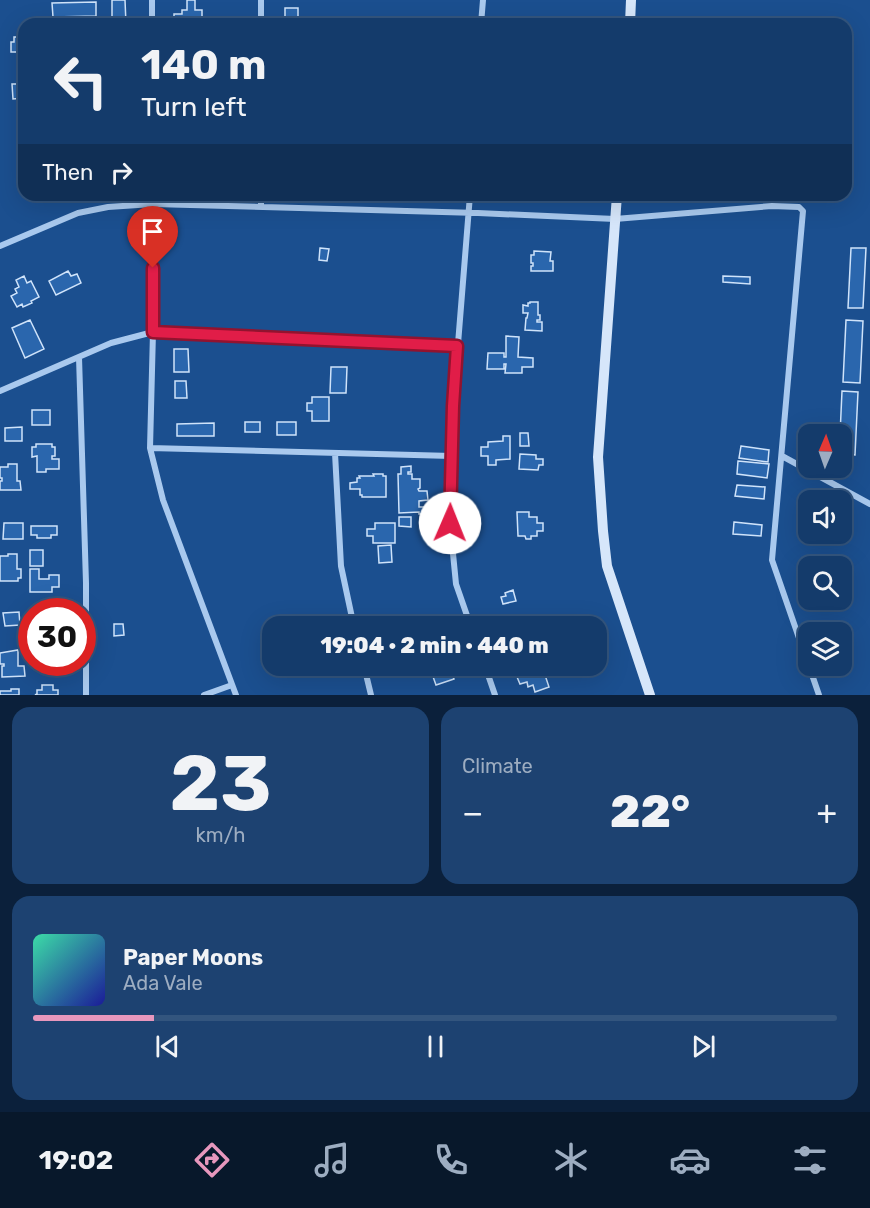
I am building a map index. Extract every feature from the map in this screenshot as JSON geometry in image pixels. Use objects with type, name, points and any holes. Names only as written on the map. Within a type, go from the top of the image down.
[{"type":"street","points":[[152,0],[152,18]]},
{"type":"street","points":[[261,0],[261,18]]},
{"type":"street","points":[[482,18],[483,0]]},
{"type":"street","points":[[630,18],[632,0]]},
{"type":"street","points":[[261,201],[261,207]]},
{"type":"street","points":[[467,616],[456,584],[450,523],[453,406],[470,201]]},
{"type":"street","points":[[616,201],[598,457],[603,531],[607,566],[650,695]]},
{"type":"street","points":[[153,204],[150,448],[164,500],[236,695]]},
{"type":"street","points":[[0,246],[78,213],[108,207],[153,204],[615,219],[772,206],[799,207],[803,211],[772,560],[798,634]]},
{"type":"street","points":[[0,391],[111,343],[153,332],[457,346]]},
{"type":"street","points":[[79,357],[86,583],[86,695]]},
{"type":"street","points":[[150,448],[452,456]]},
{"type":"street","points":[[335,453],[341,566],[352,616]]},
{"type":"street","points":[[782,456],[870,504]]},
{"type":"street","points":[[366,676],[371,695]]},
{"type":"street","points":[[488,676],[495,695]]},
{"type":"street","points":[[813,676],[819,695]]},
{"type":"street","points":[[204,695],[232,685]]},
{"type":"building","points":[[112,0],[125,0],[126,18],[112,18]]},
{"type":"building","points":[[187,0],[195,0],[195,10],[202,10],[202,18],[174,18],[174,14],[182,14],[182,10],[187,10]]},
{"type":"building","points":[[96,2],[96,16],[53,17],[52,3]]},
{"type":"building","points":[[285,8],[298,8],[298,18],[285,18]]},
{"type":"building","points":[[14,37],[18,37],[18,52],[11,52],[11,42],[14,42]]},
{"type":"building","points":[[12,84],[18,84],[18,99],[13,99]]},
{"type":"building","points":[[320,248],[329,249],[327,261],[319,260]]},
{"type":"building","points":[[851,248],[866,248],[863,308],[848,308]]},
{"type":"building","points":[[534,251],[551,252],[550,261],[553,261],[553,271],[531,271],[533,263],[531,263],[531,255],[534,255]]},
{"type":"building","points":[[68,271],[71,276],[77,274],[81,283],[56,295],[49,281]]},
{"type":"building","points":[[24,276],[27,283],[31,281],[39,297],[31,301],[32,303],[17,307],[11,296],[17,293],[15,289],[19,287],[16,280]]},
{"type":"building","points":[[723,276],[750,277],[750,284],[723,282]]},
{"type":"building","points":[[530,302],[538,302],[540,320],[537,322],[542,322],[542,331],[525,330],[528,313],[523,313],[523,305],[528,306]]},
{"type":"building","points":[[30,320],[44,349],[25,358],[12,328]]},
{"type":"building","points":[[846,320],[863,321],[860,383],[843,382]]},
{"type":"building","points":[[506,336],[519,337],[518,357],[533,358],[533,367],[522,367],[522,373],[505,373],[506,364],[504,364],[504,369],[487,369],[488,353],[504,353],[506,357]]},
{"type":"building","points":[[174,349],[188,349],[189,372],[174,372]]},
{"type":"building","points":[[331,367],[347,367],[346,393],[330,393]]},
{"type":"building","points":[[175,381],[186,381],[187,398],[175,398]]},
{"type":"building","points":[[842,391],[858,392],[855,455],[852,455],[852,424],[840,424]]},
{"type":"building","points":[[312,397],[329,397],[329,421],[312,421],[312,411],[307,411],[307,403],[312,403]]},
{"type":"building","points":[[32,410],[50,410],[50,425],[32,425]]},
{"type":"building","points":[[245,422],[260,422],[260,432],[245,432]]},
{"type":"building","points":[[277,422],[296,422],[296,435],[277,435]]},
{"type":"building","points":[[214,423],[214,436],[177,436],[177,424]]},
{"type":"building","points":[[22,427],[22,441],[5,441],[5,428]]},
{"type":"building","points":[[520,433],[528,433],[529,446],[520,446]]},
{"type":"building","points":[[503,436],[510,436],[510,459],[496,460],[496,465],[488,465],[488,456],[481,456],[481,447],[488,447],[488,442],[503,441]]},
{"type":"building","points":[[36,444],[52,444],[52,447],[55,447],[55,456],[52,456],[52,459],[59,459],[59,469],[37,472],[37,456],[32,457],[32,447],[36,447]]},
{"type":"building","points":[[741,446],[769,450],[768,462],[739,458]]},
{"type":"building","points":[[520,454],[536,455],[536,459],[543,459],[543,465],[539,465],[538,470],[519,469]]},
{"type":"building","points":[[738,461],[769,464],[767,478],[737,474]]},
{"type":"building","points":[[8,464],[17,464],[17,481],[20,481],[21,490],[0,490],[2,478],[0,478],[0,467],[8,467]]},
{"type":"building","points":[[411,466],[411,472],[408,474],[412,474],[412,479],[420,479],[419,491],[427,491],[428,500],[419,501],[419,507],[439,507],[439,514],[399,513],[398,474],[401,474],[401,467]]},
{"type":"building","points":[[373,474],[386,476],[386,497],[362,497],[360,489],[350,489],[350,483],[357,482],[359,476],[374,476]]},
{"type":"building","points":[[737,485],[765,487],[764,499],[735,496]]},
{"type":"building","points":[[517,512],[529,512],[529,517],[537,517],[537,523],[543,523],[543,531],[537,531],[537,536],[531,536],[531,539],[518,536]]},
{"type":"building","points":[[399,517],[411,517],[411,527],[399,526]]},
{"type":"building","points":[[734,522],[762,525],[761,536],[733,534]]},
{"type":"building","points":[[4,523],[23,523],[23,539],[3,539]]},
{"type":"building","points":[[375,523],[395,523],[395,543],[373,543],[373,536],[367,536],[367,529],[375,529]]},
{"type":"building","points":[[31,526],[57,526],[57,535],[51,535],[51,538],[37,538],[37,535],[31,535]]},
{"type":"building","points":[[391,545],[392,562],[379,563],[378,546]]},
{"type":"building","points":[[30,550],[43,550],[43,566],[30,566]]},
{"type":"building","points":[[8,554],[17,554],[17,569],[21,569],[21,578],[18,578],[18,581],[0,581],[0,556],[8,556]]},
{"type":"building","points":[[30,569],[39,569],[39,579],[49,579],[49,575],[59,575],[59,587],[52,587],[52,592],[30,592]]},
{"type":"building","points":[[513,590],[516,601],[503,604],[501,597]]},
{"type":"building","points":[[18,612],[18,625],[5,626],[3,613]]},
{"type":"building","points":[[114,624],[123,624],[124,635],[114,636]]},
{"type":"building","points":[[18,650],[18,676],[25,676],[2,677],[4,664],[0,664],[0,653]]},
{"type":"building","points":[[433,676],[453,676],[454,679],[436,685]]},
{"type":"building","points":[[545,676],[549,687],[535,692],[533,685],[528,687],[527,682],[520,684],[517,677]]},
{"type":"building","points":[[42,685],[53,685],[53,690],[58,690],[58,695],[35,695],[37,690],[42,690]]},
{"type":"building","points":[[11,689],[19,689],[19,695],[0,695],[0,691],[11,691]]},
{"type":"route","points":[[153,268],[153,332],[457,346],[450,523]]}]
